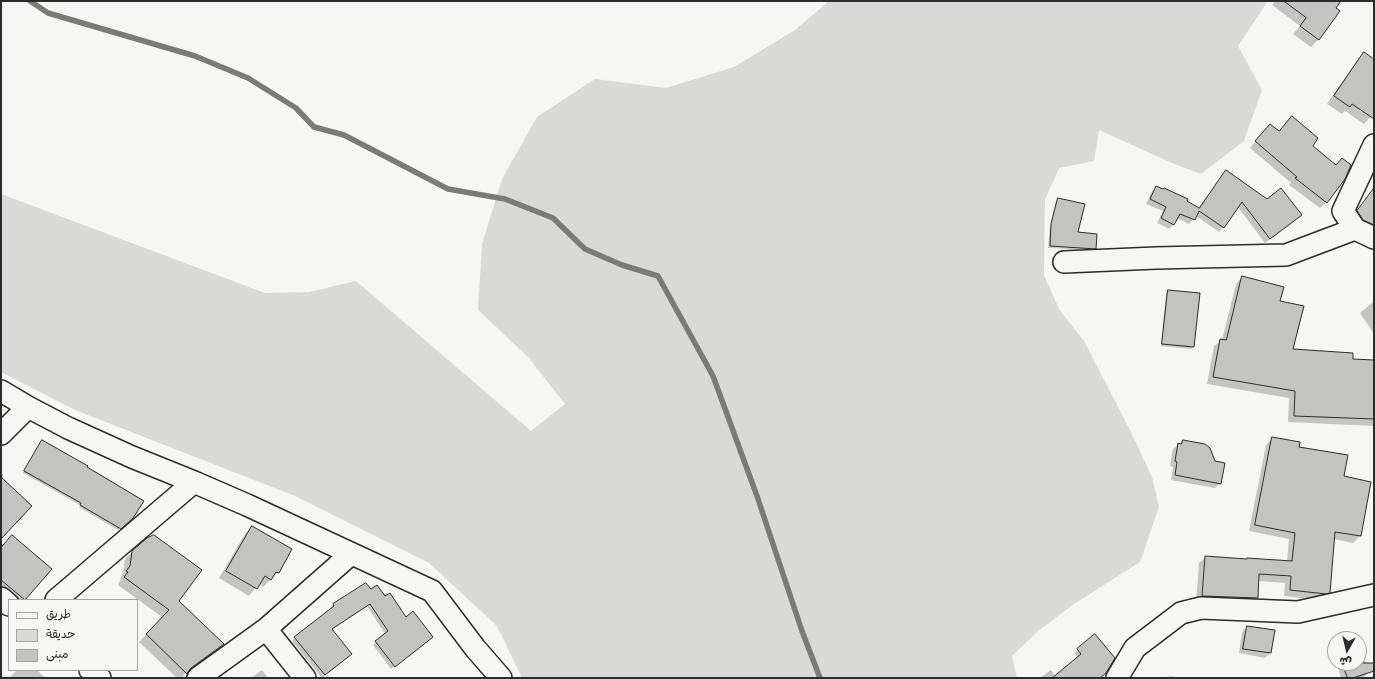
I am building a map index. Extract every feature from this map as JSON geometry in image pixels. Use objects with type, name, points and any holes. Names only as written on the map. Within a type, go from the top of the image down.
[{"type":"street","points":[[1374,145],[1343,211],[1355,229],[1374,238]]},
{"type":"street","points":[[1064,262],[1156,258],[1286,256],[1355,229]]},
{"type":"street","points":[[1,391],[28,408],[68,428],[132,457],[247,505],[432,591],[475,648],[501,678]]},
{"type":"street","points":[[1,434],[28,408]]},
{"type":"street","points":[[57,599],[194,482]]},
{"type":"street","points":[[198,678],[266,629],[350,554]]},
{"type":"street","points":[[1117,678],[1135,648],[1181,613],[1201,608],[1298,612],[1374,595]]},
{"type":"street","points":[[266,629],[305,678]]},
{"type":"street","points":[[91,671],[100,678]]},
{"type":"green space","points":[[829,1],[1268,1],[1238,46],[1262,90],[1244,141],[1201,174],[1172,163],[1099,130],[1094,161],[1059,168],[1045,200],[1044,275],[1059,309],[1084,341],[1131,432],[1152,477],[1159,507],[1140,562],[1074,604],[1038,631],[1012,656],[1017,678],[522,678],[497,626],[429,563],[295,496],[75,410],[1,372],[1,194],[265,293],[309,292],[356,281],[531,431],[565,404],[528,357],[478,310],[482,244],[502,179],[537,117],[595,79],[666,88],[734,67],[795,30]]},
{"type":"building","points":[[1284,1],[1341,1],[1336,8],[1340,11],[1319,40],[1300,26],[1306,18]]},
{"type":"building","points":[[1364,52],[1374,59],[1374,119],[1352,104],[1350,107],[1334,96]]},
{"type":"building","points":[[1292,116],[1318,138],[1313,146],[1336,165],[1342,158],[1351,165],[1345,179],[1327,203],[1295,178],[1297,177],[1255,141],[1270,124],[1279,131]]},
{"type":"building","points":[[1226,170],[1267,199],[1281,188],[1302,215],[1270,239],[1242,202],[1224,228],[1199,211],[1195,220],[1180,214],[1174,225],[1161,218],[1166,207],[1150,199],[1156,186],[1188,199],[1187,201],[1199,208]]},
{"type":"building","points":[[1374,188],[1374,225],[1363,220],[1357,211]]},
{"type":"building","points":[[1058,198],[1085,204],[1078,232],[1097,234],[1096,249],[1050,246],[1051,224]]},
{"type":"building","points":[[1242,276],[1284,287],[1280,301],[1304,306],[1293,349],[1353,353],[1353,359],[1374,360],[1374,419],[1294,416],[1295,391],[1213,377],[1220,339],[1226,340]]},
{"type":"building","points":[[1168,290],[1200,293],[1194,347],[1162,344]]},
{"type":"building","points":[[1272,437],[1300,442],[1299,447],[1348,455],[1344,476],[1371,482],[1361,536],[1335,532],[1330,593],[1326,594],[1290,590],[1291,576],[1259,574],[1258,598],[1202,596],[1205,556],[1292,561],[1295,533],[1255,525]]},
{"type":"building","points":[[42,440],[88,466],[87,467],[144,501],[133,518],[121,529],[80,505],[81,503],[24,471]]},
{"type":"building","points":[[1183,440],[1205,444],[1210,448],[1215,461],[1225,463],[1221,484],[1175,475],[1177,462],[1175,461],[1178,443],[1181,444]]},
{"type":"building","points":[[1,477],[32,506],[1,539]]},
{"type":"building","points":[[252,526],[292,549],[279,573],[276,572],[271,580],[265,576],[257,589],[226,571]]},
{"type":"building","points":[[12,535],[52,569],[26,599],[24,599],[1,580],[1,548]]},
{"type":"building","points":[[154,535],[202,570],[179,601],[224,644],[191,668],[187,674],[146,634],[169,610],[124,577],[130,566],[132,551],[147,538]]},
{"type":"building","points":[[366,583],[371,589],[377,585],[385,596],[390,593],[406,617],[413,611],[433,637],[395,667],[375,641],[388,631],[370,604],[332,629],[352,654],[325,675],[294,637],[334,606],[333,604]]},
{"type":"building","points":[[1247,626],[1275,630],[1271,653],[1243,649]]},
{"type":"building","points":[[1095,634],[1115,658],[1106,673],[1100,678],[1052,678],[1081,654],[1077,649]]},
{"type":"building","points":[[1367,663],[1374,663],[1374,671],[1353,678],[1348,678],[1345,671],[1367,671]]},
{"type":"waterway","points":[[30,1],[48,13],[195,56],[248,78],[296,108],[314,127],[344,135],[448,189],[505,199],[553,218],[585,249],[622,265],[658,276],[713,376],[757,496],[802,631],[820,678]]}]
